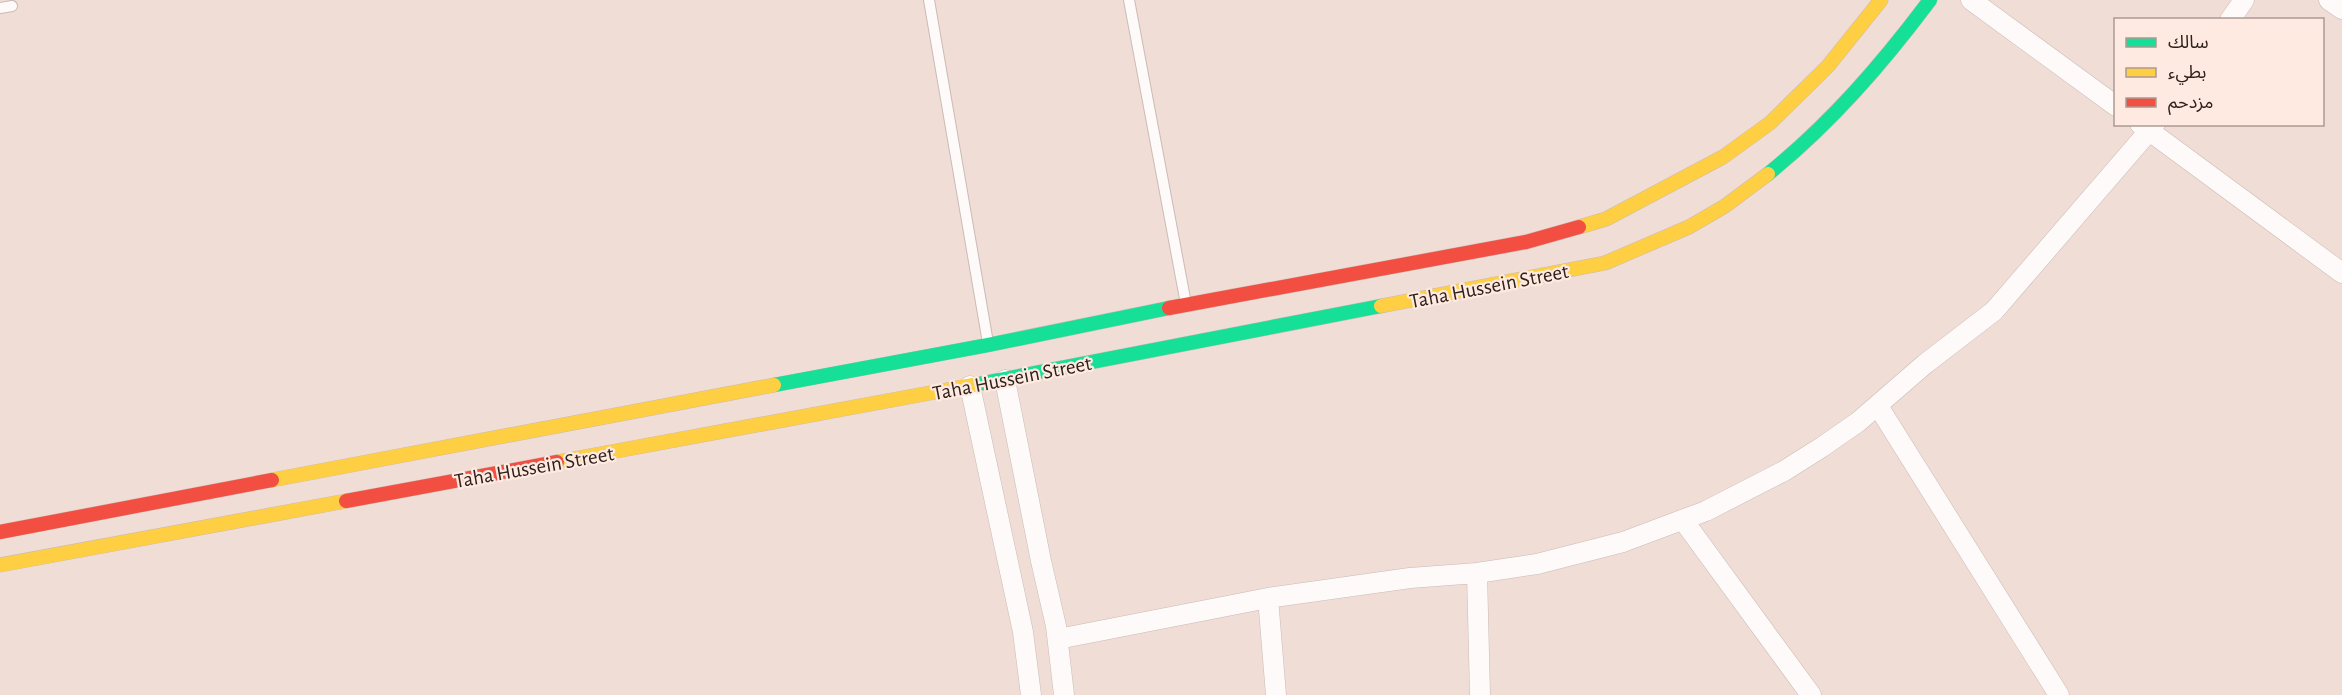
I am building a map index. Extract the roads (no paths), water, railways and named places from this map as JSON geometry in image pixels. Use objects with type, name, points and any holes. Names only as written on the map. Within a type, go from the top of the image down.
[{"type":"main road","name":"Taha Hussein Street","points":[[0,532],[988,345],[1186,304],[1526,242],[1606,219],[1723,157],[1770,123],[1828,66],[1881,0]]},
{"type":"main road","name":"Taha Hussein Street","points":[[0,565],[970,386],[1605,263],[1688,228],[1734,200],[1786,160],[1827,123],[1873,72],[1930,0]]},
{"type":"main road","points":[[988,345],[1000,380]]},
{"type":"street","points":[[1971,0],[2114,105]]},
{"type":"street","points":[[2231,18],[2244,0]]},
{"type":"street","points":[[2329,0],[2342,9]]},
{"type":"street","points":[[1058,639],[1268,598],[1410,578],[1477,573],[1537,564],[1623,542],[1683,520],[1746,492],[1822,447],[1878,406],[1925,364],[1994,310],[2148,127],[2342,273]]},
{"type":"street","points":[[1000,380],[1058,639],[1064,695]]},
{"type":"street","points":[[970,386],[1023,632],[1031,695]]},
{"type":"street","points":[[1878,406],[2059,695]]},
{"type":"street","points":[[1683,520],[1811,695]]},
{"type":"street","points":[[1477,573],[1480,695]]},
{"type":"street","points":[[1268,598],[1276,695]]},
{"type":"lane","points":[[929,0],[988,345]]},
{"type":"lane","points":[[1129,0],[1186,304]]},
{"type":"lane","points":[[0,8],[12,6]]}]
